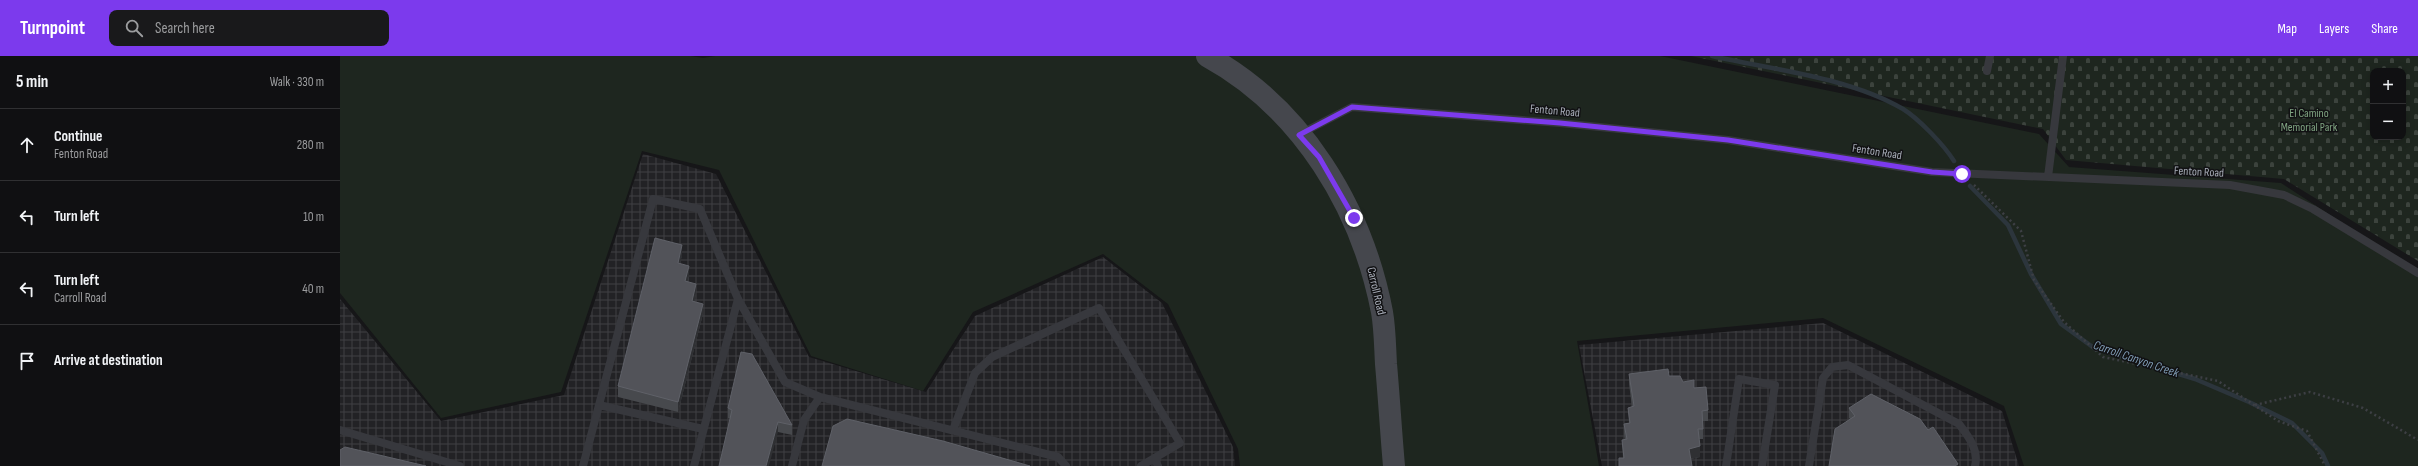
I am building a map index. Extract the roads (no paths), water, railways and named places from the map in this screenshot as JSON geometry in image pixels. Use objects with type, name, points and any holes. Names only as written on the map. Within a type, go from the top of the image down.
[{"type":"main road","name":"Carroll Road","points":[[1207,56],[1222,64],[1277,109],[1308,130],[1319,157],[1354,218],[1374,279],[1382,314],[1394,466]]},
{"type":"lane","points":[[1987,71],[1990,56]]},
{"type":"lane","points":[[2048,177],[2063,56]]},
{"type":"lane","name":"Fenton Road","points":[[1308,130],[1352,107],[1560,123],[1728,140],[1932,172],[2230,186],[2284,195],[2313,209],[2418,273]]},
{"type":"lane","points":[[583,466],[653,199],[700,209],[738,299],[785,382],[820,396],[1058,457],[1066,466]]},
{"type":"lane","points":[[694,466],[738,299]]},
{"type":"lane","points":[[953,430],[975,373],[992,358],[1099,308],[1180,443],[1153,462],[1141,466]]},
{"type":"lane","points":[[1809,466],[1823,378],[1832,367],[1848,365],[1959,424],[1971,439],[1977,459],[1975,466]]},
{"type":"lane","points":[[1726,466],[1739,379],[1775,385],[1762,466]]},
{"type":"lane","points":[[792,466],[804,420],[820,396]]},
{"type":"lane","points":[[599,405],[704,429]]},
{"type":"lane","points":[[340,430],[460,466]]},
{"type":"lane","points":[[1153,462],[1158,466]]},
{"type":"waterway","name":"Carroll Canyon Creek","points":[[1712,56],[1785,70],[1835,82],[1882,98],[1903,109],[1916,119],[1938,140],[1954,161]]},
{"type":"waterway","name":"Carroll Canyon Creek","points":[[1970,186],[2008,225],[2031,274],[2061,324],[2094,348],[2195,379],[2249,402],[2292,423],[2322,453],[2328,466]]},
{"type":"park label","name":"El Camino Memorial Park","points":[[2309,120]]}]
